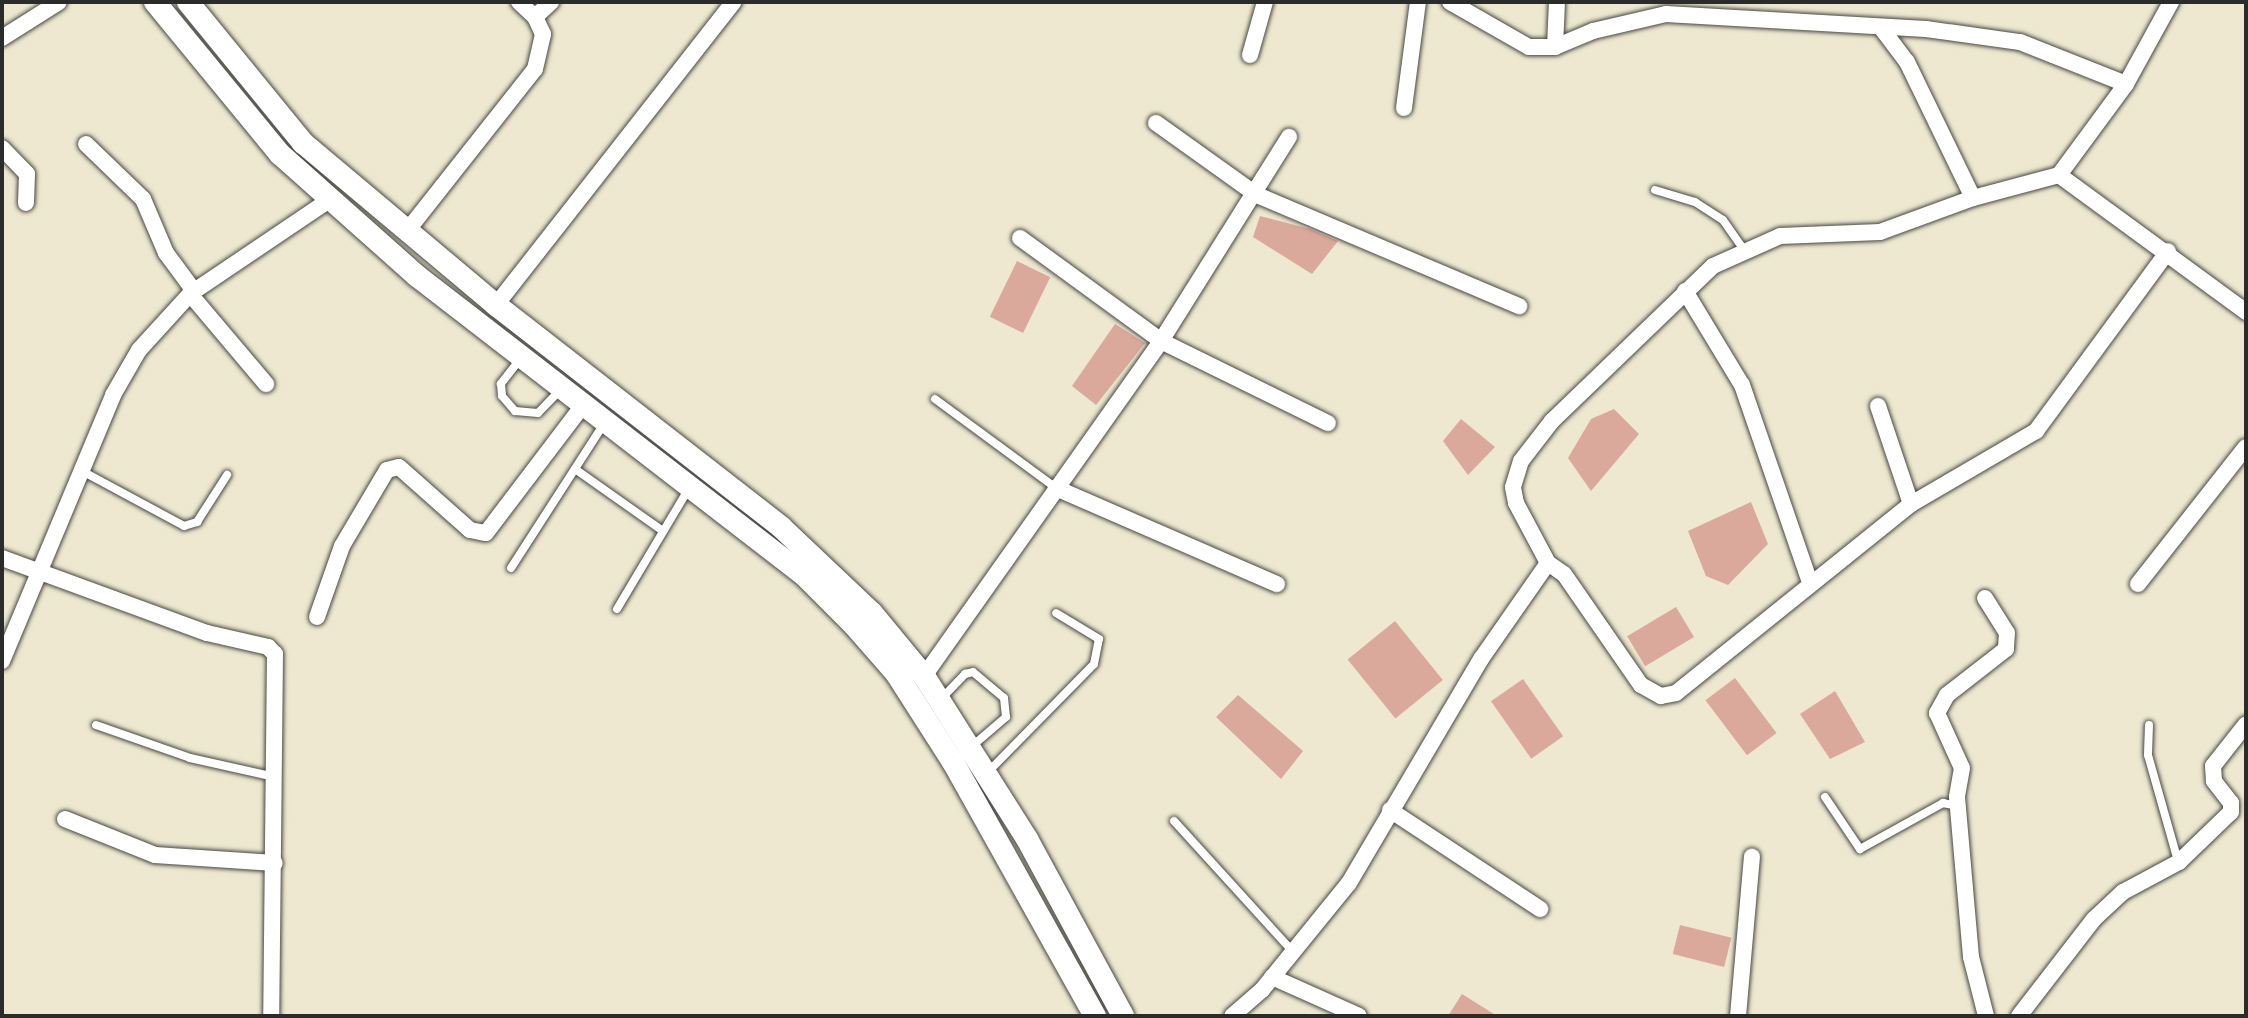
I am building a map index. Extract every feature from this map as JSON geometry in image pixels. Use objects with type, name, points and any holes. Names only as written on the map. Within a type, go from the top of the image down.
[{"type":"main road","points":[[155,2],[280,154],[417,276],[803,574],[896,673],[953,762],[1095,1016]]},
{"type":"main road","points":[[188,2],[303,143],[496,305],[781,527],[872,613],[940,700],[1123,1016]]},
{"type":"street","points":[[2,38],[59,2]]},
{"type":"street","points":[[407,231],[535,69],[543,34],[535,17],[519,2]]},
{"type":"street","points":[[535,17],[551,2]]},
{"type":"street","points":[[496,305],[734,2]]},
{"type":"street","points":[[1250,55],[1265,2]]},
{"type":"street","points":[[1404,108],[1418,2]]},
{"type":"street","points":[[1450,2],[1510,39],[1529,47],[1555,47],[1606,27],[1666,14],[1882,29],[1926,29],[2020,42],[2126,84]]},
{"type":"street","points":[[1555,47],[1557,2]]},
{"type":"street","points":[[2168,251],[2036,431],[1911,504],[1810,582],[1676,693],[1661,696],[1641,685],[1564,574],[1548,563],[1516,503],[1513,487],[1521,461],[1552,421],[1713,266],[1780,236],[1880,232],[1973,198],[2059,175],[2126,84],[2171,2]]},
{"type":"street","points":[[1882,29],[1907,62],[1973,198]]},
{"type":"street","points":[[1156,123],[1257,195],[1519,306]]},
{"type":"street","points":[[924,676],[1161,341],[1257,195],[1289,137]]},
{"type":"street","points":[[86,144],[143,199],[166,253],[192,293],[266,384]]},
{"type":"street","points":[[2,148],[27,174],[26,203]]},
{"type":"street","points":[[2059,175],[2168,251],[2246,312]]},
{"type":"street","points":[[2,661],[113,395],[139,350],[192,293],[331,199]]},
{"type":"street","points":[[1020,238],[1161,341],[1328,423]]},
{"type":"street","points":[[1685,291],[1742,385],[1810,582]]},
{"type":"street","points":[[317,617],[342,546],[387,470],[399,467],[470,530],[486,533],[584,404]]},
{"type":"street","points":[[1878,406],[1911,504]]},
{"type":"street","points":[[2138,584],[2246,447]]},
{"type":"street","points":[[1056,488],[1277,584]]},
{"type":"street","points":[[2,558],[207,633],[268,647],[278,667],[271,1016]]},
{"type":"street","points":[[1232,1016],[1272,977],[1349,883],[1481,659],[1548,563]]},
{"type":"street","points":[[1985,598],[2007,633],[2006,649],[1947,695],[1937,713],[1962,768],[1958,806],[1971,957],[1986,1016]]},
{"type":"street","points":[[2019,1016],[2032,992],[2094,919],[2123,892],[2179,862],[2231,812],[2231,803],[2214,781],[2213,766],[2246,724]]},
{"type":"street","points":[[1390,810],[1540,909]]},
{"type":"street","points":[[65,819],[155,855],[275,863]]},
{"type":"street","points":[[1738,1016],[1752,857]]},
{"type":"street","points":[[1272,977],[1359,1016]]},
{"type":"lane","points":[[1655,190],[1695,202],[1723,220],[1744,250]]},
{"type":"lane","points":[[522,357],[501,384],[502,396],[515,411],[538,413],[562,387]]},
{"type":"lane","points":[[935,399],[1056,488]]},
{"type":"lane","points":[[511,568],[606,421]]},
{"type":"lane","points":[[575,469],[663,531]]},
{"type":"lane","points":[[82,471],[184,526],[197,522],[227,475]]},
{"type":"lane","points":[[617,609],[689,487]]},
{"type":"lane","points":[[986,775],[1094,664],[1099,639],[1056,613]]},
{"type":"lane","points":[[940,700],[965,674],[973,672],[1004,698],[1006,717],[970,749]]},
{"type":"lane","points":[[96,725],[190,758],[276,777]]},
{"type":"lane","points":[[2149,725],[2148,755],[2179,862]]},
{"type":"lane","points":[[1825,797],[1860,849],[1943,803],[1958,806]]},
{"type":"lane","points":[[1174,821],[1293,953]]},
{"type":"building","points":[[1260,216],[1310,229],[1338,241],[1312,274],[1253,237]]},
{"type":"building","points":[[1017,261],[1050,277],[1023,333],[990,317]]},
{"type":"building","points":[[1115,324],[1145,343],[1096,405],[1072,386]]},
{"type":"building","points":[[1614,409],[1639,434],[1591,491],[1568,458],[1591,419]]},
{"type":"building","points":[[1461,419],[1495,447],[1468,475],[1443,441]]},
{"type":"building","points":[[1751,502],[1768,544],[1728,585],[1706,576],[1688,531]]},
{"type":"building","points":[[1676,607],[1694,637],[1645,666],[1627,636]]},
{"type":"building","points":[[1395,621],[1443,680],[1395,718],[1348,659]]},
{"type":"building","points":[[1735,678],[1777,733],[1747,755],[1705,700]]},
{"type":"building","points":[[1523,679],[1563,736],[1531,759],[1491,701]]},
{"type":"building","points":[[1835,691],[1865,742],[1830,759],[1800,714]]},
{"type":"building","points":[[1238,695],[1303,751],[1281,779],[1216,717]]},
{"type":"building","points":[[1680,925],[1731,938],[1724,967],[1673,954]]},
{"type":"building","points":[[1462,994],[1497,1016],[1448,1016]]}]
